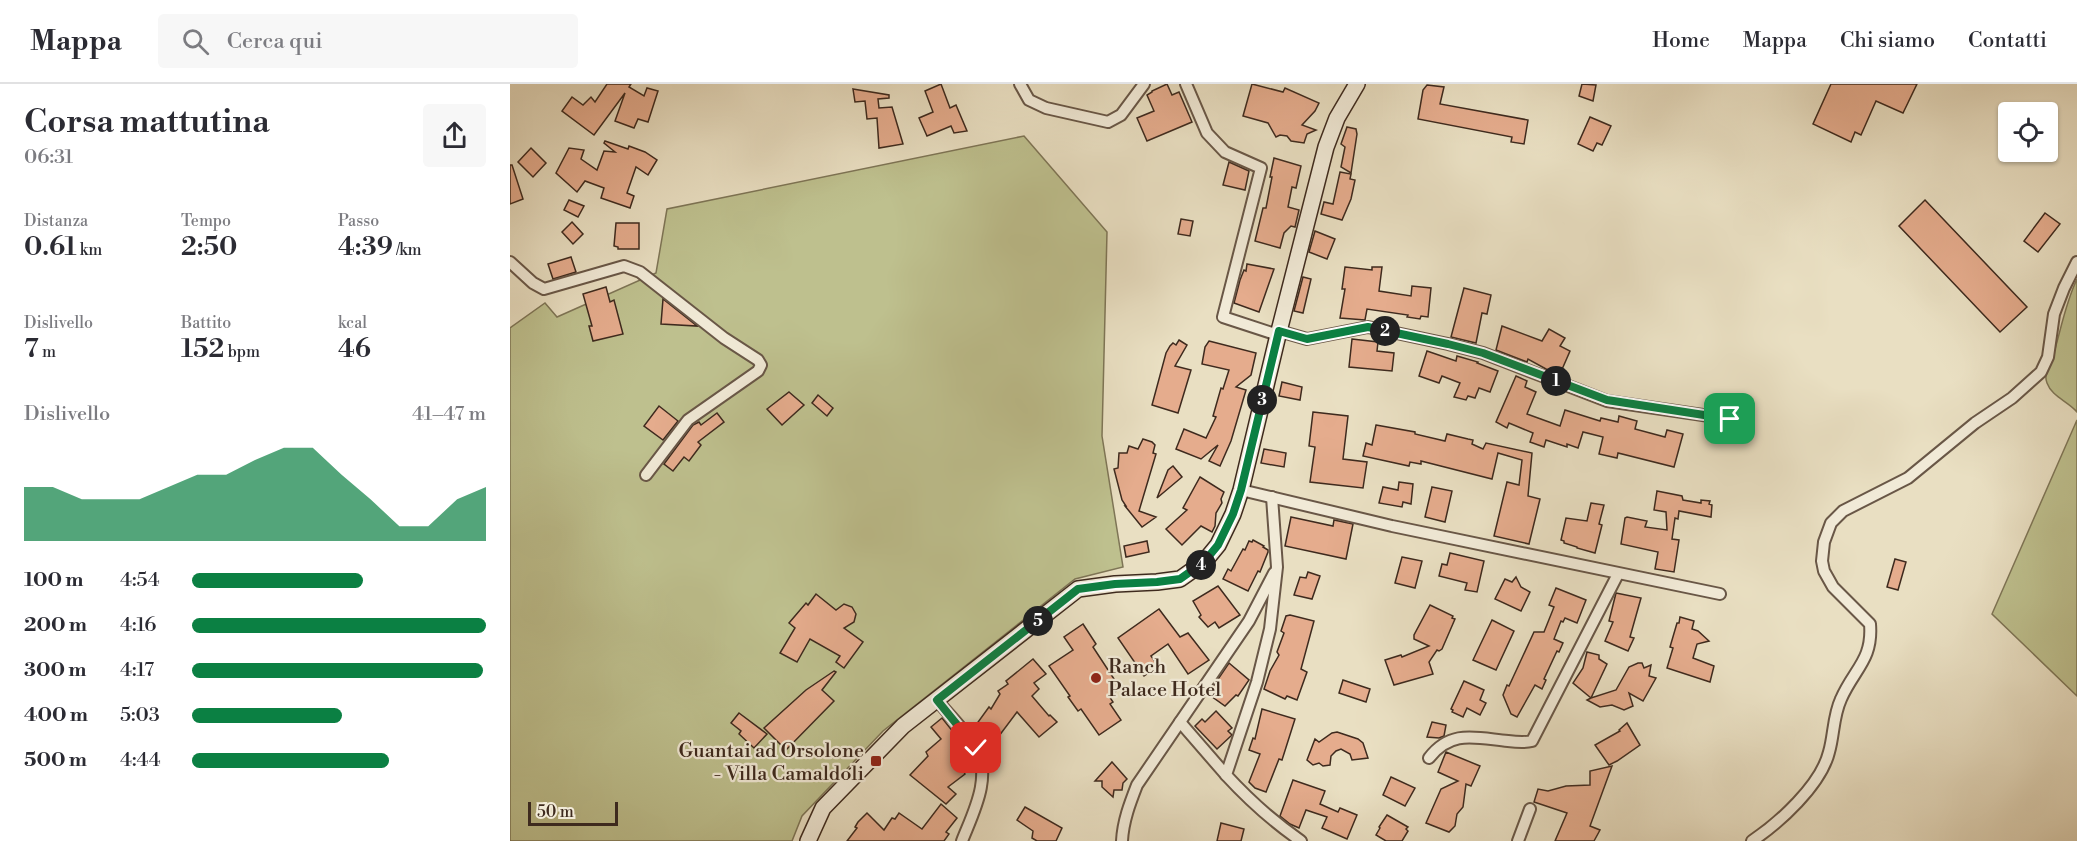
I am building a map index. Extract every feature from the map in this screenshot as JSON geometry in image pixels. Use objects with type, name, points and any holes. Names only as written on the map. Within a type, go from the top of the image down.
[{"type":"street","points":[[1020,84],[1029,100],[1046,108],[1108,122],[1121,115],[1144,84]]},
{"type":"street","points":[[1186,84],[1207,133],[1225,152],[1261,168],[1223,317],[1307,339],[1368,327],[1483,353],[1607,400],[1730,419]]},
{"type":"street","points":[[808,841],[823,808],[903,726],[1078,589],[1180,579],[1204,562],[1218,545],[1233,514],[1241,490],[1278,333],[1326,147],[1336,118],[1357,84]]},
{"type":"street","points":[[510,262],[533,283],[544,289],[624,266],[640,272],[723,338],[758,360],[760,365],[758,371],[687,420],[646,475]]},
{"type":"street","points":[[1752,841],[1786,815],[1809,789],[1822,768],[1829,754],[1837,707],[1845,689],[1867,656],[1872,641],[1870,624],[1833,587],[1824,571],[1822,561],[1824,542],[1832,523],[1843,511],[1908,478],[1975,423],[2012,398],[2041,372],[2048,357],[2054,314],[2077,262]]},
{"type":"street","points":[[1241,490],[1392,526],[1720,594]]},
{"type":"street","points":[[1226,775],[1257,682],[1270,629],[1277,567],[1272,497]]},
{"type":"street","points":[[1122,841],[1129,806],[1137,785],[1249,621],[1277,567]]},
{"type":"street","points":[[1429,758],[1441,744],[1451,739],[1532,741],[1618,574]]},
{"type":"street","points":[[937,700],[976,748],[983,771],[978,801],[962,841]]},
{"type":"street","points":[[1180,722],[1250,802],[1277,825],[1301,841]]},
{"type":"street","points":[[1518,841],[1530,809]]},
{"type":"green space","points":[[1024,136],[1107,232],[1102,436],[1123,567],[1075,579],[883,731],[802,816],[792,841],[510,841],[510,328],[545,303],[557,317],[656,273],[667,209]]},
{"type":"green space","points":[[2077,279],[2077,412],[2049,388],[2046,376],[2066,307]]},
{"type":"green space","points":[[2077,420],[2077,696],[1992,614]]},
{"type":"building","points":[[607,84],[631,84],[629,87],[644,96],[647,88],[658,91],[648,122],[638,119],[634,128],[615,121],[625,93],[594,135],[562,111],[572,97],[583,105],[591,97],[595,102]]},
{"type":"building","points":[[941,84],[950,108],[956,105],[967,131],[954,133],[951,126],[927,136],[919,118],[933,112],[925,91]]},
{"type":"building","points":[[1167,84],[1172,95],[1179,92],[1192,122],[1147,141],[1137,118],[1154,111],[1147,95]]},
{"type":"building","points":[[1252,84],[1283,92],[1285,88],[1319,103],[1302,125],[1316,130],[1307,134],[1304,143],[1291,141],[1287,136],[1276,137],[1268,123],[1243,116]]},
{"type":"building","points":[[1582,84],[1596,85],[1593,101],[1579,96]]},
{"type":"building","points":[[1831,84],[1917,84],[1903,113],[1876,101],[1861,135],[1855,132],[1851,142],[1813,124]]},
{"type":"building","points":[[1427,85],[1444,87],[1440,104],[1528,120],[1524,144],[1511,142],[1512,137],[1418,119],[1423,90]]},
{"type":"building","points":[[853,89],[889,95],[889,98],[878,99],[879,108],[892,107],[903,144],[879,148],[877,118],[867,119],[865,101],[855,102]]},
{"type":"building","points":[[1590,117],[1611,126],[1602,145],[1597,143],[1593,151],[1578,144]]},
{"type":"building","points":[[1347,127],[1356,129],[1357,134],[1351,173],[1341,167],[1345,147],[1341,144]]},
{"type":"building","points":[[605,141],[628,149],[629,146],[657,160],[648,175],[636,167],[627,193],[634,196],[630,208],[601,198],[604,188],[585,181],[577,192],[556,173],[569,148],[584,150],[581,159],[597,170],[604,151],[615,152],[604,143]]},
{"type":"building","points":[[531,148],[546,163],[533,177],[518,162]]},
{"type":"building","points":[[1274,158],[1301,166],[1296,188],[1292,187],[1288,207],[1299,210],[1295,227],[1291,226],[1284,233],[1280,248],[1255,241],[1263,208],[1266,208]]},
{"type":"building","points":[[1229,162],[1249,171],[1245,190],[1223,185]]},
{"type":"building","points":[[510,165],[512,165],[523,199],[510,204]]},
{"type":"building","points":[[1340,172],[1351,174],[1350,179],[1355,180],[1351,199],[1342,220],[1321,214],[1324,202],[1333,204]]},
{"type":"building","points":[[569,200],[584,206],[578,217],[564,210]]},
{"type":"building","points":[[1925,200],[2027,307],[2000,332],[1899,226]]},
{"type":"building","points":[[2045,213],[2060,224],[2038,252],[2024,241]]},
{"type":"building","points":[[1181,219],[1193,221],[1190,236],[1178,234]]},
{"type":"building","points":[[572,222],[583,234],[573,244],[562,232]]},
{"type":"building","points":[[616,223],[639,223],[639,249],[618,249],[614,246]]},
{"type":"building","points":[[1315,231],[1335,239],[1327,259],[1309,252]]},
{"type":"building","points":[[571,257],[576,272],[553,279],[548,264]]},
{"type":"building","points":[[1247,264],[1274,269],[1259,312],[1234,303]]},
{"type":"building","points":[[1345,267],[1372,270],[1372,267],[1382,267],[1379,291],[1411,296],[1412,286],[1431,288],[1428,317],[1421,316],[1420,319],[1367,309],[1365,320],[1340,318],[1345,289],[1342,289]]},
{"type":"building","points":[[1303,277],[1311,279],[1303,313],[1294,311]]},
{"type":"building","points":[[606,287],[610,302],[614,300],[623,334],[593,341],[589,326],[592,326],[583,294]]},
{"type":"building","points":[[1464,288],[1491,295],[1487,314],[1482,313],[1476,343],[1451,337]]},
{"type":"building","points":[[663,299],[697,326],[661,324]]},
{"type":"building","points":[[1502,326],[1542,341],[1549,329],[1565,338],[1560,346],[1570,351],[1560,374],[1528,359],[1527,362],[1496,350]]},
{"type":"building","points":[[1352,339],[1378,342],[1377,351],[1394,353],[1392,371],[1349,367]]},
{"type":"building","points":[[1179,340],[1187,345],[1175,366],[1191,370],[1178,413],[1152,405],[1166,353],[1173,343],[1176,345]]},
{"type":"building","points":[[1209,341],[1256,353],[1251,375],[1236,387],[1246,390],[1231,441],[1220,466],[1209,461],[1218,445],[1201,459],[1176,449],[1184,429],[1206,438],[1216,417],[1213,416],[1229,370],[1202,364],[1205,347]]},
{"type":"building","points":[[1427,351],[1456,361],[1457,356],[1498,371],[1490,392],[1479,388],[1475,398],[1468,396],[1466,400],[1454,397],[1460,383],[1442,376],[1439,383],[1419,376]]},
{"type":"building","points":[[1516,376],[1527,381],[1525,387],[1536,392],[1527,414],[1560,426],[1565,410],[1600,421],[1601,418],[1618,422],[1619,416],[1637,421],[1635,429],[1665,437],[1667,430],[1683,434],[1674,467],[1618,453],[1617,458],[1599,454],[1603,437],[1583,432],[1578,448],[1546,440],[1544,447],[1530,442],[1533,433],[1509,423],[1507,428],[1496,422]]},
{"type":"building","points":[[1282,382],[1302,387],[1300,400],[1279,396]]},
{"type":"building","points":[[789,392],[804,405],[782,425],[767,409]]},
{"type":"building","points":[[818,395],[833,408],[827,416],[812,403]]},
{"type":"building","points":[[659,406],[678,421],[663,440],[644,426]]},
{"type":"building","points":[[1313,412],[1348,416],[1343,459],[1367,462],[1363,488],[1310,482],[1315,447],[1309,446]]},
{"type":"building","points":[[717,413],[724,422],[698,442],[701,445],[689,461],[684,457],[673,471],[664,464],[693,425],[699,422],[701,425]]},
{"type":"building","points":[[1376,425],[1415,432],[1415,434],[1445,441],[1447,434],[1473,440],[1472,444],[1483,449],[1486,443],[1532,453],[1528,496],[1540,499],[1529,544],[1494,536],[1507,482],[1519,485],[1522,460],[1498,453],[1492,479],[1421,461],[1421,464],[1410,462],[1409,466],[1363,456],[1366,443],[1372,445]]},
{"type":"building","points":[[1143,439],[1155,445],[1153,453],[1156,454],[1139,511],[1156,517],[1142,527],[1122,500],[1114,469],[1118,468],[1119,453],[1127,453],[1129,446],[1138,449]]},
{"type":"building","points":[[1264,449],[1286,453],[1284,467],[1261,463]]},
{"type":"building","points":[[1173,466],[1182,477],[1157,498],[1168,470]]},
{"type":"building","points":[[1200,477],[1224,492],[1222,503],[1216,513],[1212,532],[1201,526],[1182,545],[1166,529],[1187,510],[1183,508]]},
{"type":"building","points":[[1399,482],[1413,484],[1411,504],[1403,502],[1402,507],[1379,503],[1383,487],[1398,490]]},
{"type":"building","points":[[1432,487],[1452,491],[1445,522],[1425,517]]},
{"type":"building","points":[[1657,491],[1682,496],[1683,500],[1701,503],[1701,500],[1710,501],[1709,504],[1712,505],[1711,517],[1679,511],[1678,519],[1675,518],[1672,539],[1679,540],[1674,572],[1655,569],[1658,552],[1621,544],[1627,517],[1647,521],[1645,527],[1667,530],[1666,512],[1654,510]]},
{"type":"building","points":[[1591,503],[1604,505],[1595,553],[1561,540],[1566,518],[1587,521]]},
{"type":"building","points":[[1291,517],[1333,526],[1334,520],[1353,524],[1346,559],[1285,546]]},
{"type":"building","points":[[1253,540],[1264,546],[1268,552],[1260,572],[1258,571],[1248,591],[1223,579],[1228,569],[1231,571],[1249,541]]},
{"type":"building","points":[[1147,541],[1149,552],[1126,557],[1124,546]]},
{"type":"building","points":[[1450,553],[1484,561],[1477,592],[1465,590],[1467,583],[1439,576],[1442,564],[1447,565]]},
{"type":"building","points":[[1402,557],[1422,561],[1415,588],[1395,583]]},
{"type":"building","points":[[1895,559],[1906,562],[1898,590],[1887,587]]},
{"type":"building","points":[[1308,572],[1320,576],[1312,599],[1294,595],[1300,577],[1306,578]]},
{"type":"building","points":[[1516,577],[1521,587],[1530,592],[1521,611],[1495,599],[1505,579],[1512,582]]},
{"type":"building","points":[[1218,586],[1240,615],[1219,628],[1215,622],[1208,627],[1199,617],[1201,615],[1193,601]]},
{"type":"building","points":[[1556,588],[1586,600],[1577,623],[1565,618],[1563,622],[1561,621],[1554,639],[1563,643],[1559,652],[1557,651],[1544,679],[1546,680],[1542,689],[1535,685],[1517,717],[1511,714],[1503,695],[1534,632],[1544,632],[1554,607],[1549,605]]},
{"type":"building","points":[[1616,593],[1641,598],[1630,637],[1634,638],[1628,651],[1605,641],[1613,622],[1609,621]]},
{"type":"building","points":[[816,594],[836,610],[844,604],[852,607],[856,614],[854,622],[844,628],[863,642],[844,668],[836,662],[840,656],[810,639],[797,662],[780,653],[795,628],[789,623]]},
{"type":"building","points":[[1430,605],[1455,619],[1442,649],[1437,650],[1429,662],[1433,674],[1394,685],[1385,660],[1401,655],[1402,657],[1429,646],[1414,639],[1414,635]]},
{"type":"building","points":[[1159,609],[1180,637],[1188,633],[1209,660],[1188,674],[1168,644],[1151,656],[1158,666],[1144,676],[1118,638]]},
{"type":"building","points":[[1286,616],[1314,621],[1301,669],[1307,672],[1297,700],[1287,696],[1285,699],[1264,689],[1279,655],[1277,652],[1284,633],[1281,631]]},
{"type":"building","points":[[1680,617],[1694,621],[1692,629],[1698,631],[1709,641],[1697,644],[1693,658],[1714,666],[1710,682],[1667,668],[1673,648],[1670,647]]},
{"type":"building","points":[[1492,620],[1514,631],[1496,670],[1473,660]]},
{"type":"building","points":[[1083,624],[1096,644],[1093,647],[1120,688],[1109,696],[1113,702],[1110,704],[1121,720],[1099,735],[1081,709],[1078,711],[1049,666],[1073,650],[1064,637]]},
{"type":"building","points":[[1587,652],[1599,655],[1599,659],[1607,664],[1591,698],[1573,683],[1583,668]]},
{"type":"building","points":[[1033,659],[1046,674],[1034,683],[1039,689],[1032,696],[1057,722],[1039,737],[1017,712],[993,744],[973,729],[989,707],[991,709],[1000,694],[998,691],[1008,684],[1006,681]]},
{"type":"building","points":[[1229,663],[1249,680],[1238,696],[1236,695],[1225,706],[1211,696],[1210,691]]},
{"type":"building","points":[[1638,663],[1642,663],[1644,668],[1651,665],[1649,676],[1656,678],[1643,701],[1629,693],[1633,706],[1624,710],[1612,705],[1600,707],[1587,700],[1616,690],[1629,667]]},
{"type":"building","points":[[834,671],[836,672],[822,690],[834,701],[786,750],[764,728],[806,690]]},
{"type":"building","points":[[1343,680],[1370,689],[1366,702],[1339,693]]},
{"type":"building","points":[[1464,681],[1484,690],[1480,700],[1486,703],[1480,715],[1467,708],[1463,717],[1452,712],[1451,709]]},
{"type":"building","points":[[1262,709],[1295,719],[1282,760],[1279,759],[1266,792],[1255,788],[1249,782],[1260,754],[1249,750],[1253,738],[1255,739]]},
{"type":"building","points":[[1216,711],[1232,728],[1228,731],[1232,735],[1217,749],[1195,726],[1202,719],[1205,722]]},
{"type":"building","points":[[739,713],[767,734],[754,748],[739,734],[741,731],[731,723]]},
{"type":"building","points":[[942,718],[966,748],[963,750],[972,762],[964,772],[965,774],[948,787],[956,794],[946,804],[910,775],[928,756],[926,752],[941,739],[931,727]]},
{"type":"building","points":[[1432,722],[1446,725],[1444,736],[1427,737]]},
{"type":"building","points":[[1627,723],[1640,745],[1609,765],[1595,745],[1620,731]]},
{"type":"building","points":[[1337,732],[1363,743],[1368,758],[1352,760],[1350,754],[1341,749],[1331,756],[1330,765],[1323,766],[1319,763],[1313,765],[1307,760],[1315,739],[1319,742]]},
{"type":"building","points":[[1446,752],[1480,766],[1471,786],[1466,784],[1463,807],[1457,814],[1455,826],[1449,832],[1426,823],[1441,789],[1458,781],[1438,772]]},
{"type":"building","points":[[1112,762],[1127,779],[1123,783],[1122,790],[1114,790],[1113,797],[1102,787],[1102,781],[1095,781]]},
{"type":"building","points":[[1612,766],[1590,826],[1600,830],[1594,841],[1555,841],[1567,813],[1534,802],[1538,789],[1548,791],[1566,786],[1590,785],[1590,771]]},
{"type":"building","points":[[1391,777],[1415,788],[1405,806],[1383,795]]},
{"type":"building","points":[[1293,780],[1325,791],[1320,804],[1338,812],[1340,808],[1357,815],[1347,839],[1322,828],[1327,817],[1306,810],[1299,828],[1280,816]]},
{"type":"building","points":[[941,804],[957,818],[946,832],[949,834],[944,841],[847,841],[857,828],[855,827],[858,822],[867,813],[884,830],[892,818],[895,819],[899,813],[922,829]]},
{"type":"building","points":[[1025,807],[1062,828],[1056,841],[1037,841],[1032,838],[1033,831],[1017,820]]},
{"type":"building","points":[[1387,815],[1408,827],[1402,841],[1386,841],[1376,835]]},
{"type":"building","points":[[1221,823],[1244,829],[1241,841],[1217,841]]},
{"type":"place","name":"Ranch Palace Hotel","points":[[1096,678]]},
{"type":"place","name":"Guantai ad Orsolone - Villa Camaldoli","points":[[876,761]]},
{"type":"route","points":[[976,748],[937,700],[1078,589],[1180,579],[1204,562],[1218,545],[1233,514],[1241,490],[1279,331],[1307,339],[1368,327],[1483,353],[1607,400],[1730,419]]}]
